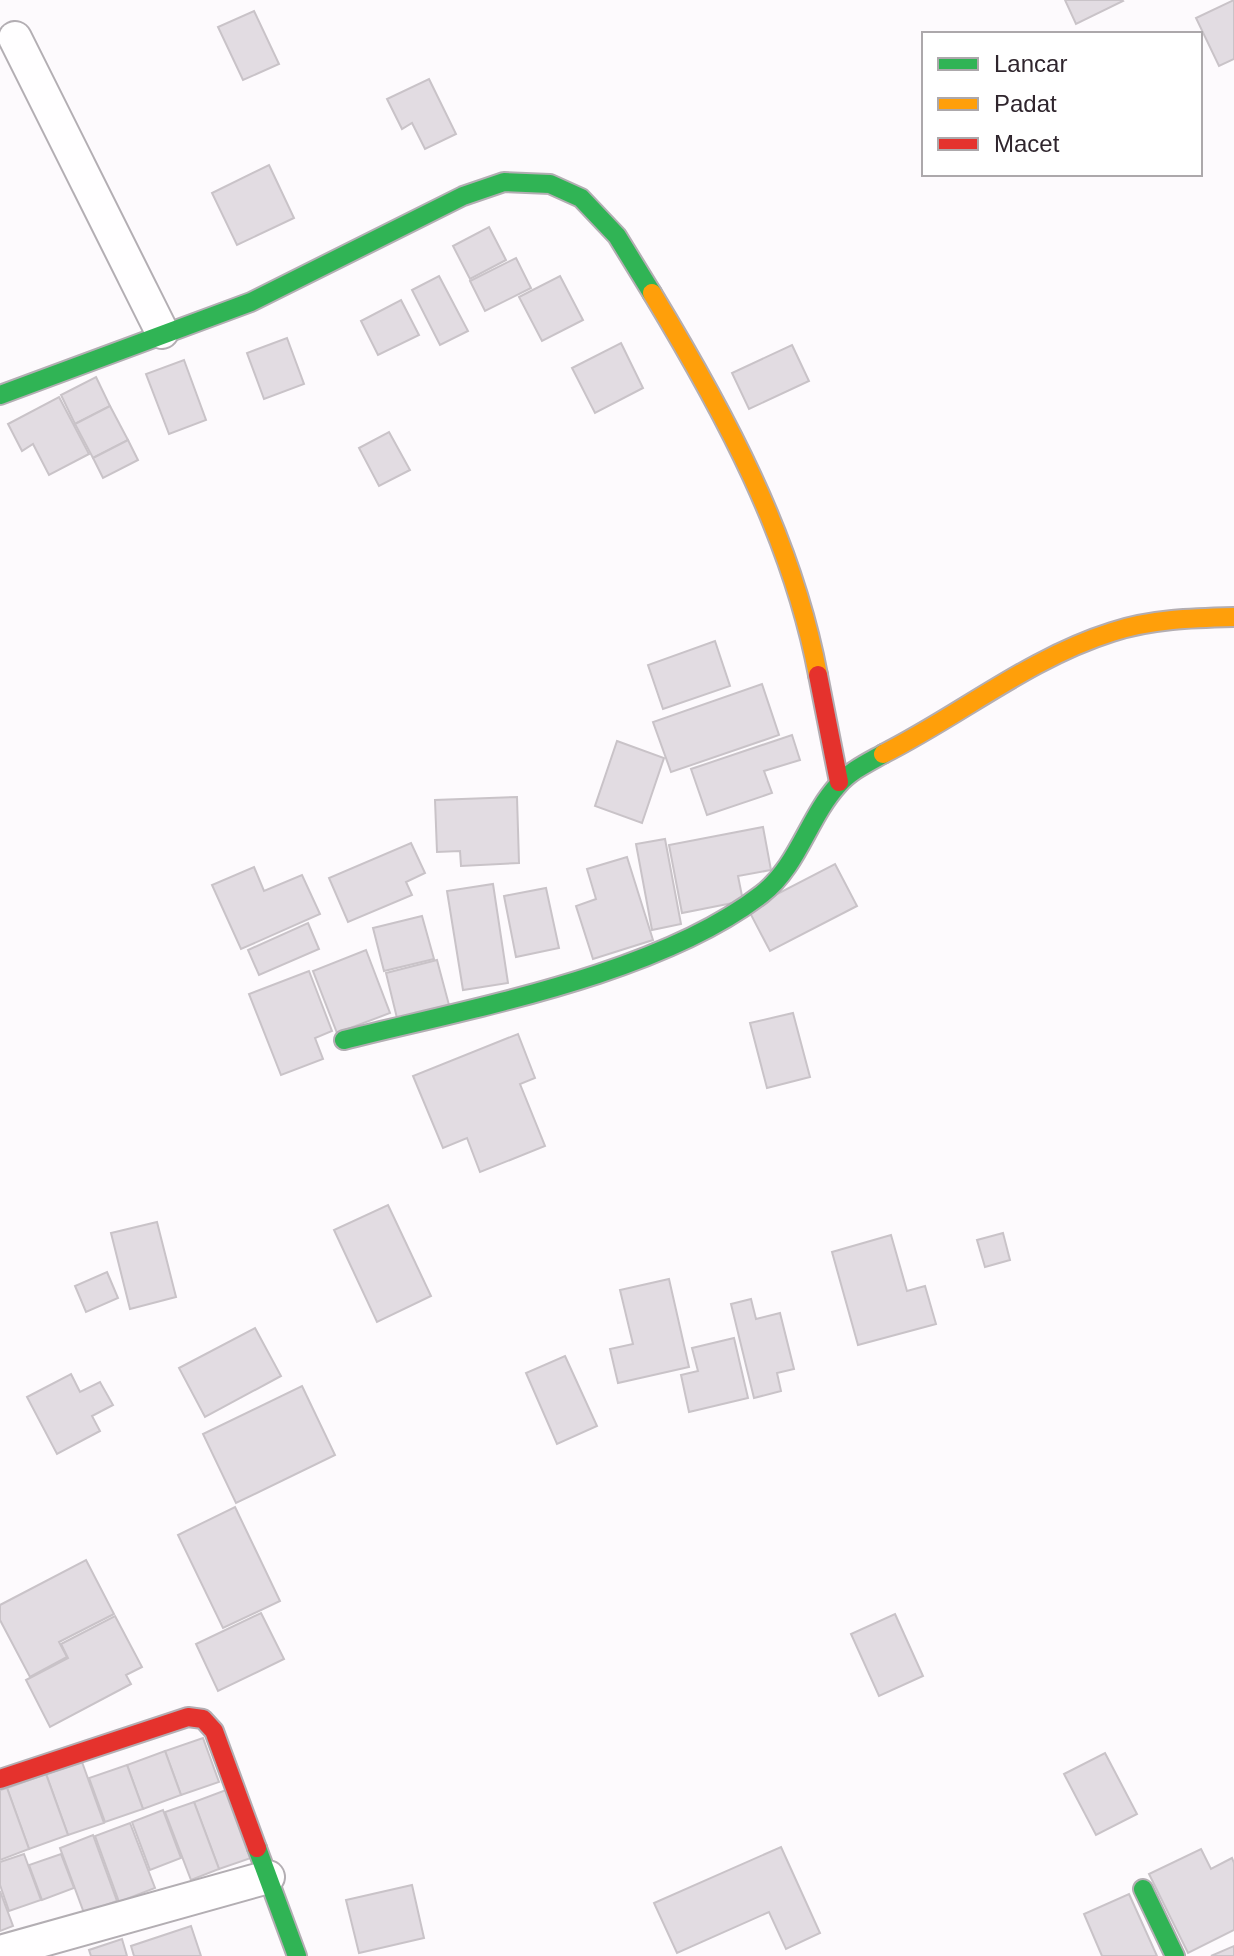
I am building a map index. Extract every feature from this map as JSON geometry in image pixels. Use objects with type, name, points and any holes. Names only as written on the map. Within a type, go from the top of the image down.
[{"type":"street","points":[[15,38],[162,332]]},
{"type":"street","points":[[0,395],[162,332],[251,302],[463,196],[504,182],[550,184],[581,198],[617,236],[738,442],[767,508],[794,582],[815,658],[839,782]]},
{"type":"street","points":[[344,1040],[606,971],[676,944],[746,906],[774,885],[796,858],[839,782],[1052,658],[1099,636],[1169,619],[1234,617]]},
{"type":"street","points":[[0,1779],[188,1717],[203,1719],[214,1731],[297,1956]]},
{"type":"street","points":[[0,1952],[268,1877]]},
{"type":"street","points":[[1143,1889],[1175,1956]]},
{"type":"building","points":[[1065,0],[1122,0],[1123,1],[1076,24]]},
{"type":"building","points":[[1234,0],[1234,59],[1219,66],[1196,18]]},
{"type":"building","points":[[254,11],[279,64],[243,80],[218,27]]},
{"type":"building","points":[[429,79],[456,134],[425,149],[412,123],[402,129],[387,99]]},
{"type":"building","points":[[269,165],[294,218],[237,245],[212,193]]},
{"type":"building","points":[[489,227],[506,260],[470,279],[453,246]]},
{"type":"building","points":[[516,258],[531,288],[485,311],[470,281]]},
{"type":"building","points":[[439,276],[468,331],[440,345],[412,290]]},
{"type":"building","points":[[560,276],[583,320],[542,341],[519,297]]},
{"type":"building","points":[[401,300],[419,335],[378,355],[361,321]]},
{"type":"building","points":[[287,338],[304,384],[264,399],[247,353]]},
{"type":"building","points":[[621,343],[643,388],[595,413],[572,368]]},
{"type":"building","points":[[792,345],[809,381],[749,409],[732,373]]},
{"type":"building","points":[[184,360],[206,420],[169,434],[146,374]]},
{"type":"building","points":[[96,377],[110,406],[75,424],[61,395]]},
{"type":"building","points":[[59,397],[89,454],[49,475],[33,444],[22,451],[8,424]]},
{"type":"building","points":[[110,406],[128,440],[93,458],[75,424]]},
{"type":"building","points":[[389,432],[410,470],[379,486],[359,448]]},
{"type":"building","points":[[128,440],[138,460],[103,478],[93,458]]},
{"type":"building","points":[[715,641],[730,686],[663,709],[648,665]]},
{"type":"building","points":[[762,684],[779,735],[671,772],[653,722]]},
{"type":"building","points":[[792,735],[800,760],[764,771],[772,793],[707,815],[691,769]]},
{"type":"building","points":[[617,741],[664,758],[642,823],[595,806]]},
{"type":"building","points":[[517,797],[519,863],[461,866],[460,851],[437,852],[435,800]]},
{"type":"building","points":[[763,827],[771,870],[738,876],[743,901],[682,913],[669,845]]},
{"type":"building","points":[[665,839],[681,924],[652,930],[636,844]]},
{"type":"building","points":[[411,843],[425,873],[406,882],[412,895],[348,922],[329,878]]},
{"type":"building","points":[[627,857],[653,940],[593,959],[576,906],[596,899],[587,869]]},
{"type":"building","points":[[835,864],[857,906],[770,951],[748,909]]},
{"type":"building","points":[[254,867],[264,891],[302,875],[320,914],[241,949],[212,885]]},
{"type":"building","points":[[493,884],[508,983],[463,990],[447,891]]},
{"type":"building","points":[[546,888],[559,948],[516,957],[504,896]]},
{"type":"building","points":[[422,916],[434,959],[384,971],[373,928]]},
{"type":"building","points":[[308,923],[319,949],[259,975],[248,950]]},
{"type":"building","points":[[366,950],[390,1013],[337,1033],[313,971]]},
{"type":"building","points":[[437,960],[449,1005],[397,1018],[386,973]]},
{"type":"building","points":[[309,971],[332,1031],[315,1038],[323,1059],[281,1075],[249,994]]},
{"type":"building","points":[[793,1013],[810,1077],[767,1088],[750,1023]]},
{"type":"building","points":[[518,1034],[535,1078],[520,1084],[545,1146],[480,1172],[467,1138],[443,1148],[413,1076]]},
{"type":"building","points":[[388,1205],[431,1296],[377,1322],[334,1230]]},
{"type":"building","points":[[157,1222],[176,1297],[130,1309],[111,1233]]},
{"type":"building","points":[[1003,1233],[1010,1260],[985,1267],[977,1240]]},
{"type":"building","points":[[891,1235],[907,1291],[925,1286],[936,1324],[858,1345],[832,1252]]},
{"type":"building","points":[[107,1272],[118,1298],[86,1312],[75,1286]]},
{"type":"building","points":[[669,1279],[689,1367],[618,1383],[610,1349],[633,1344],[620,1290]]},
{"type":"building","points":[[751,1299],[756,1319],[780,1313],[794,1369],[777,1373],[781,1391],[754,1398],[731,1304]]},
{"type":"building","points":[[255,1328],[281,1376],[205,1417],[179,1368]]},
{"type":"building","points":[[734,1338],[748,1398],[689,1412],[681,1375],[698,1371],[692,1348]]},
{"type":"building","points":[[565,1356],[597,1426],[557,1444],[526,1373]]},
{"type":"building","points":[[71,1374],[80,1392],[100,1382],[113,1405],[92,1416],[100,1431],[57,1454],[27,1397]]},
{"type":"building","points":[[302,1386],[335,1455],[236,1503],[203,1434]]},
{"type":"building","points":[[235,1507],[280,1601],[223,1628],[178,1535]]},
{"type":"building","points":[[86,1560],[114,1614],[59,1642],[67,1657],[30,1677],[0,1620],[0,1605]]},
{"type":"building","points":[[261,1613],[284,1659],[218,1691],[196,1644]]},
{"type":"building","points":[[895,1614],[923,1676],[879,1696],[851,1634]]},
{"type":"building","points":[[115,1616],[142,1667],[126,1675],[131,1684],[50,1727],[26,1680],[68,1658],[61,1644]]},
{"type":"building","points":[[203,1738],[219,1782],[181,1795],[165,1751]]},
{"type":"building","points":[[165,1751],[181,1795],[143,1809],[127,1765]]},
{"type":"building","points":[[1105,1753],[1137,1814],[1096,1835],[1064,1774]]},
{"type":"building","points":[[82,1762],[104,1823],[68,1835],[46,1774]]},
{"type":"building","points":[[127,1765],[143,1809],[105,1822],[89,1778]]},
{"type":"building","points":[[46,1774],[68,1835],[29,1849],[7,1788]]},
{"type":"building","points":[[7,1788],[29,1849],[0,1860],[0,1790]]},
{"type":"building","points":[[226,1790],[251,1858],[219,1869],[194,1802]]},
{"type":"building","points":[[194,1802],[219,1869],[191,1880],[165,1812]]},
{"type":"building","points":[[163,1810],[181,1858],[150,1870],[132,1822]]},
{"type":"building","points":[[130,1823],[155,1888],[119,1902],[95,1836]]},
{"type":"building","points":[[93,1835],[117,1901],[84,1913],[60,1848]]},
{"type":"building","points":[[781,1847],[820,1933],[786,1949],[769,1912],[677,1953],[654,1903]]},
{"type":"building","points":[[1201,1849],[1211,1869],[1232,1858],[1234,1930],[1188,1953],[1149,1874]]},
{"type":"building","points":[[24,1854],[41,1900],[9,1911],[0,1885],[0,1862]]},
{"type":"building","points":[[61,1854],[74,1888],[42,1900],[29,1865]]},
{"type":"building","points":[[412,1885],[424,1938],[359,1953],[346,1900]]},
{"type":"building","points":[[0,1891],[13,1926],[0,1931]]},
{"type":"building","points":[[1129,1894],[1157,1956],[1102,1956],[1084,1914]]},
{"type":"building","points":[[191,1926],[201,1956],[134,1956],[131,1946]]},
{"type":"building","points":[[122,1939],[127,1956],[91,1956],[89,1950]]},
{"type":"building","points":[[1234,1946],[1234,1956],[1211,1956]]},
{"type":"traffic: fast","points":[[0,395],[251,302],[463,196],[504,182],[550,184],[581,198],[617,236],[652,293]]},
{"type":"traffic: fast","points":[[344,1040],[562,985],[671,946],[719,922],[774,883],[838,785],[853,771],[883,754]]},
{"type":"traffic: fast","points":[[257,1848],[297,1956]]},
{"type":"traffic: fast","points":[[1143,1889],[1175,1956]]},
{"type":"traffic: slow","points":[[652,293],[705,383],[773,525],[791,574],[818,675]]},
{"type":"traffic: slow","points":[[883,754],[1023,672],[1081,643],[1142,624],[1234,617]]},
{"type":"traffic: jam","points":[[818,675],[839,782]]},
{"type":"traffic: jam","points":[[0,1779],[188,1717],[203,1719],[214,1731],[257,1848]]}]
